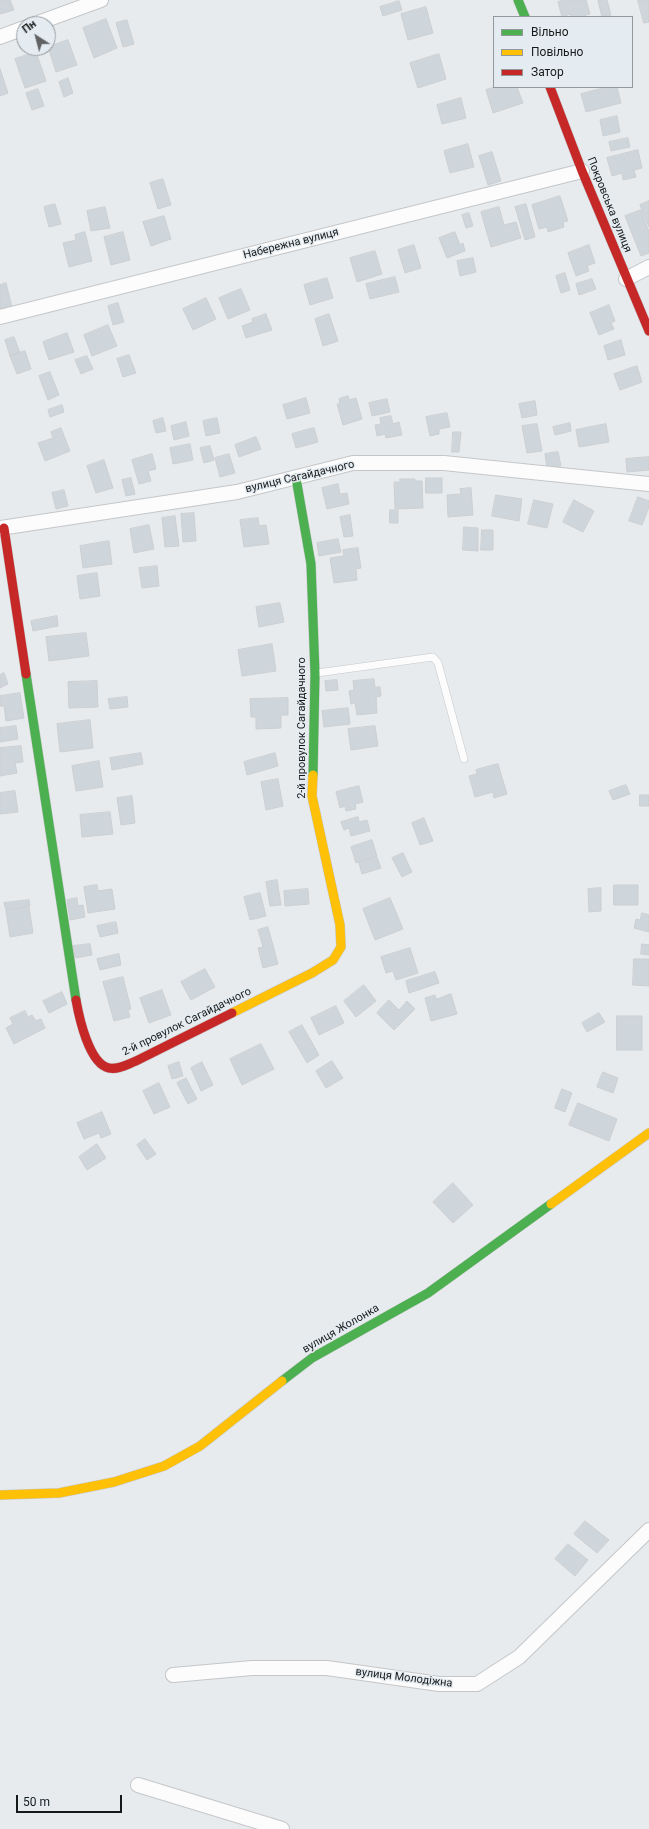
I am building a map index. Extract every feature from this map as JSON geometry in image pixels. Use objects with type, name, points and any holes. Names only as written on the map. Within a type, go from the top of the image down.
[{"type":"street","points":[[56,16],[101,0]]},
{"type":"street","points":[[518,0],[525,16]]},
{"type":"street","points":[[0,37],[16,31]]},
{"type":"street","name":"Покровська вулиця","points":[[550,88],[582,171],[649,331]]},
{"type":"street","name":"Набережна вулиця","points":[[0,317],[582,171]]},
{"type":"street","points":[[626,279],[649,268]]},
{"type":"street","name":"вулиця Сагайдачного","points":[[2,528],[237,492],[353,463],[444,463],[649,484]]},
{"type":"street","name":"2-й провулок Сагайдачного","points":[[2,528],[79,1018],[97,1062],[105,1067],[114,1068],[136,1061],[312,974],[333,960],[341,948],[340,925],[312,796],[315,674],[310,564],[296,478]]},
{"type":"street","name":"вулиця Жолонка","points":[[0,1495],[59,1493],[114,1482],[164,1466],[200,1446],[312,1358],[428,1293],[649,1133]]},
{"type":"street","name":"вулиця Молодіжна","points":[[173,1675],[252,1668],[327,1668],[439,1684],[477,1684],[519,1657],[649,1530]]},
{"type":"street","points":[[138,1785],[282,1829]]},
{"type":"lane","points":[[315,674],[433,657],[438,663],[464,758]]},
{"type":"building","points":[[0,0],[10,0],[14,10],[0,14]]},
{"type":"building","points":[[564,0],[586,0],[590,14],[583,16],[571,16],[570,14],[562,16],[558,2]]},
{"type":"building","points":[[607,0],[611,15],[602,16],[598,1]]},
{"type":"building","points":[[638,0],[649,0],[649,22],[644,23]]},
{"type":"building","points":[[399,1],[402,10],[383,16],[380,7]]},
{"type":"building","points":[[426,7],[433,33],[408,40],[401,14]]},
{"type":"building","points":[[106,19],[117,48],[94,58],[83,28]]},
{"type":"building","points":[[127,20],[134,44],[123,47],[116,23]]},
{"type":"building","points":[[68,40],[77,65],[56,72],[51,56],[56,56],[56,44]]},
{"type":"building","points":[[439,54],[446,79],[418,88],[410,63]]},
{"type":"building","points":[[24,56],[37,56],[46,81],[25,88],[15,59]]},
{"type":"building","points":[[0,69],[8,93],[0,96]]},
{"type":"building","points":[[68,78],[73,93],[64,97],[59,82]]},
{"type":"building","points":[[493,88],[517,88],[523,103],[493,113],[486,90]]},
{"type":"building","points":[[603,88],[617,88],[621,103],[586,112],[581,94]]},
{"type":"building","points":[[38,89],[44,106],[32,110],[26,93]]},
{"type":"building","points":[[461,98],[466,118],[442,124],[437,105]]},
{"type":"building","points":[[617,116],[620,132],[603,136],[600,120]]},
{"type":"building","points":[[628,138],[630,147],[611,151],[609,142]]},
{"type":"building","points":[[468,144],[474,167],[450,173],[444,151]]},
{"type":"building","points":[[638,150],[642,168],[634,170],[636,177],[623,180],[622,173],[612,176],[607,158]]},
{"type":"building","points":[[492,152],[501,181],[488,185],[479,156]]},
{"type":"building","points":[[163,179],[171,205],[158,209],[150,183]]},
{"type":"building","points":[[560,196],[568,221],[563,222],[564,227],[548,232],[547,227],[539,229],[532,205]]},
{"type":"building","points":[[649,201],[649,227],[640,205]]},
{"type":"building","points":[[55,204],[61,224],[49,227],[44,207]]},
{"type":"building","points":[[526,204],[535,237],[525,240],[515,207]]},
{"type":"building","points":[[105,207],[110,228],[91,231],[87,211]]},
{"type":"building","points":[[499,207],[504,225],[516,222],[521,238],[491,247],[481,212]]},
{"type":"building","points":[[641,210],[649,232],[649,253],[641,256],[625,216]]},
{"type":"building","points":[[469,213],[473,226],[466,228],[462,215]]},
{"type":"building","points":[[164,216],[171,239],[151,246],[143,222]]},
{"type":"building","points":[[85,232],[92,261],[69,267],[63,243],[76,240],[75,235]]},
{"type":"building","points":[[123,232],[130,260],[111,265],[104,237]]},
{"type":"building","points":[[455,232],[460,245],[463,243],[465,251],[447,258],[439,238]]},
{"type":"building","points":[[414,245],[421,268],[405,273],[398,250]]},
{"type":"building","points":[[589,245],[595,263],[587,266],[589,271],[576,276],[568,253]]},
{"type":"building","points":[[375,251],[382,274],[357,282],[350,258]]},
{"type":"building","points":[[473,258],[476,272],[460,276],[457,261]]},
{"type":"building","points":[[565,273],[570,290],[561,293],[556,276]]},
{"type":"building","points":[[395,277],[399,292],[370,299],[366,284]]},
{"type":"building","points":[[327,278],[333,298],[310,305],[304,285]]},
{"type":"building","points":[[592,279],[596,289],[579,295],[576,284]]},
{"type":"building","points":[[6,283],[12,307],[0,310],[0,285]]},
{"type":"building","points":[[241,289],[250,310],[228,319],[219,298]]},
{"type":"building","points":[[206,298],[216,319],[193,330],[183,309]]},
{"type":"building","points":[[118,303],[124,322],[113,325],[108,306]]},
{"type":"building","points":[[609,305],[615,321],[611,323],[614,329],[599,335],[590,313]]},
{"type":"building","points":[[266,314],[272,330],[246,338],[242,326],[253,322],[252,319]]},
{"type":"building","points":[[329,314],[338,341],[323,346],[315,319]]},
{"type":"building","points":[[108,325],[117,346],[92,356],[84,335]]},
{"type":"building","points":[[67,333],[74,352],[49,360],[43,342]]},
{"type":"building","points":[[14,337],[20,353],[10,356],[5,340]]},
{"type":"building","points":[[621,340],[625,355],[608,360],[604,346]]},
{"type":"building","points":[[25,351],[31,369],[17,374],[10,356]]},
{"type":"building","points":[[129,355],[136,373],[123,377],[117,359]]},
{"type":"building","points":[[87,356],[93,369],[81,374],[75,360]]},
{"type":"building","points":[[637,366],[642,382],[620,390],[614,374]]},
{"type":"building","points":[[50,372],[59,395],[48,400],[39,376]]},
{"type":"building","points":[[348,396],[349,400],[356,398],[362,419],[343,425],[337,404],[340,404],[339,399]]},
{"type":"building","points":[[306,398],[310,413],[287,419],[283,405]]},
{"type":"building","points":[[387,399],[390,412],[372,416],[369,403]]},
{"type":"building","points":[[535,401],[537,415],[522,418],[519,404]]},
{"type":"building","points":[[62,405],[64,412],[50,417],[48,410]]},
{"type":"building","points":[[447,413],[450,427],[439,429],[439,434],[430,436],[426,417]]},
{"type":"building","points":[[391,416],[393,424],[399,422],[402,435],[386,438],[385,434],[377,436],[375,425],[381,424],[380,418]]},
{"type":"building","points":[[163,418],[166,431],[156,433],[153,421]]},
{"type":"building","points":[[217,418],[220,433],[206,436],[203,421]]},
{"type":"building","points":[[186,422],[189,436],[174,440],[171,426]]},
{"type":"building","points":[[570,423],[571,431],[555,435],[553,427]]},
{"type":"building","points":[[537,424],[542,451],[527,453],[522,426]]},
{"type":"building","points":[[606,424],[609,442],[579,447],[576,430]]},
{"type":"building","points":[[61,428],[70,451],[45,461],[38,443],[53,438],[51,432]]},
{"type":"building","points":[[314,428],[318,442],[296,448],[292,434]]},
{"type":"building","points":[[453,432],[461,432],[459,452],[452,452]]},
{"type":"building","points":[[256,437],[261,449],[239,457],[235,445]]},
{"type":"building","points":[[190,444],[193,460],[173,464],[170,448]]},
{"type":"building","points":[[210,446],[214,460],[204,463],[200,448]]},
{"type":"building","points":[[558,452],[561,466],[547,468],[545,454]]},
{"type":"building","points":[[152,454],[156,469],[148,471],[151,481],[139,484],[132,460]]},
{"type":"building","points":[[229,454],[235,473],[220,477],[215,458]]},
{"type":"building","points":[[649,457],[649,470],[627,472],[626,459]]},
{"type":"building","points":[[104,460],[113,488],[96,493],[87,466]]},
{"type":"building","points":[[131,478],[135,494],[126,496],[122,480]]},
{"type":"building","points":[[426,478],[442,478],[442,493],[426,493]]},
{"type":"building","points":[[400,479],[415,479],[415,481],[422,481],[423,508],[395,509],[394,482],[400,482]]},
{"type":"building","points":[[338,484],[340,494],[347,493],[349,504],[327,509],[322,488]]},
{"type":"building","points":[[471,488],[473,515],[448,517],[447,495],[461,494],[460,489]]},
{"type":"building","points":[[64,490],[68,506],[56,509],[52,493]]},
{"type":"building","points":[[496,495],[522,499],[519,521],[492,516]]},
{"type":"building","points":[[638,497],[649,501],[649,507],[642,525],[629,521]]},
{"type":"building","points":[[534,500],[553,504],[547,528],[528,524]]},
{"type":"building","points":[[574,500],[594,511],[583,532],[563,522]]},
{"type":"building","points":[[390,510],[398,510],[398,523],[390,523]]},
{"type":"building","points":[[194,513],[196,541],[183,542],[181,514]]},
{"type":"building","points":[[350,515],[353,536],[344,537],[340,517]]},
{"type":"building","points":[[175,516],[179,546],[165,547],[162,518]]},
{"type":"building","points":[[258,518],[259,526],[266,525],[269,544],[244,547],[240,520]]},
{"type":"building","points":[[149,525],[154,549],[134,553],[130,529]]},
{"type":"building","points":[[464,527],[478,528],[478,551],[463,550]]},
{"type":"building","points":[[482,530],[493,530],[493,550],[481,550]]},
{"type":"building","points":[[338,539],[341,552],[319,556],[317,543]]},
{"type":"building","points":[[109,541],[112,564],[83,568],[80,546]]},
{"type":"building","points":[[358,548],[361,568],[356,569],[357,580],[334,583],[330,558],[344,556],[343,550]]},
{"type":"building","points":[[157,566],[159,586],[142,588],[139,568]]},
{"type":"building","points":[[97,573],[100,596],[80,599],[77,576]]},
{"type":"building","points":[[280,603],[284,622],[259,627],[256,607]]},
{"type":"building","points":[[57,616],[58,626],[33,631],[31,621]]},
{"type":"building","points":[[86,633],[89,656],[49,661],[46,637]]},
{"type":"building","points":[[272,644],[276,671],[242,676],[238,650]]},
{"type":"building","points":[[4,673],[8,684],[0,688],[0,675]]},
{"type":"building","points":[[374,679],[375,687],[380,687],[381,696],[376,697],[377,713],[357,715],[355,703],[351,704],[349,691],[354,690],[353,681]]},
{"type":"building","points":[[337,680],[338,690],[326,691],[325,681]]},
{"type":"building","points":[[97,681],[98,707],[69,708],[68,682]]},
{"type":"building","points":[[20,693],[24,718],[6,721],[4,706],[0,706],[0,696]]},
{"type":"building","points":[[127,697],[128,707],[110,709],[108,699]]},
{"type":"building","points":[[288,698],[288,715],[281,715],[281,728],[256,729],[256,717],[251,717],[250,699]]},
{"type":"building","points":[[348,708],[350,724],[324,727],[322,711]]},
{"type":"building","points":[[90,720],[93,748],[60,752],[57,724]]},
{"type":"building","points":[[16,726],[18,739],[0,742],[0,728]]},
{"type":"building","points":[[375,726],[378,746],[351,750],[348,729]]},
{"type":"building","points":[[21,746],[23,762],[15,763],[17,773],[0,776],[0,748]]},
{"type":"building","points":[[141,753],[143,764],[112,770],[110,758]]},
{"type":"building","points":[[275,753],[278,766],[247,775],[244,762]]},
{"type":"building","points":[[99,761],[103,787],[76,791],[72,766]]},
{"type":"building","points":[[498,764],[507,794],[494,798],[493,792],[475,797],[469,776],[477,774],[476,770]]},
{"type":"building","points":[[278,779],[283,806],[266,810],[261,782]]},
{"type":"building","points":[[626,785],[630,794],[613,800],[609,791]]},
{"type":"building","points":[[359,786],[363,802],[355,804],[356,809],[346,811],[345,806],[340,808],[336,792]]},
{"type":"building","points":[[15,791],[18,812],[0,814],[0,793]]},
{"type":"building","points":[[640,795],[649,795],[649,806],[640,806]]},
{"type":"building","points":[[132,796],[135,823],[121,825],[117,798]]},
{"type":"building","points":[[110,812],[113,834],[82,837],[80,815]]},
{"type":"building","points":[[358,817],[359,822],[367,820],[370,831],[351,836],[349,828],[344,830],[341,822]]},
{"type":"building","points":[[424,818],[433,841],[420,845],[412,823]]},
{"type":"building","points":[[372,840],[377,856],[356,863],[351,847]]},
{"type":"building","points":[[403,853],[412,872],[402,877],[392,858]]},
{"type":"building","points":[[377,857],[381,868],[362,874],[359,863]]},
{"type":"building","points":[[277,880],[281,905],[270,906],[266,882]]},
{"type":"building","points":[[97,885],[98,891],[112,889],[115,909],[88,913],[84,887]]},
{"type":"building","points":[[614,885],[638,885],[638,905],[614,905]]},
{"type":"building","points":[[601,888],[601,911],[589,912],[588,889]]},
{"type":"building","points":[[308,889],[309,904],[285,906],[284,891]]},
{"type":"building","points":[[260,893],[266,916],[250,920],[244,897]]},
{"type":"building","points":[[77,898],[78,906],[83,905],[85,917],[70,920],[67,900]]},
{"type":"building","points":[[390,898],[403,929],[375,940],[363,909]]},
{"type":"building","points":[[29,900],[30,906],[6,910],[4,903]]},
{"type":"building","points":[[29,907],[33,933],[10,937],[6,911]]},
{"type":"building","points":[[642,913],[649,915],[649,932],[634,928],[636,919],[640,920]]},
{"type":"building","points":[[116,922],[118,933],[100,937],[97,926]]},
{"type":"building","points":[[268,927],[278,964],[263,968],[258,948],[263,947],[258,930]]},
{"type":"building","points":[[90,944],[92,955],[75,958],[73,946]]},
{"type":"building","points":[[642,944],[649,945],[649,955],[641,954]]},
{"type":"building","points":[[410,948],[418,973],[396,980],[393,971],[386,973],[381,957]]},
{"type":"building","points":[[119,954],[121,965],[100,970],[97,959]]},
{"type":"building","points":[[634,959],[649,959],[649,986],[633,985]]},
{"type":"building","points":[[205,969],[215,987],[191,1000],[181,982]]},
{"type":"building","points":[[435,972],[439,983],[409,993],[406,981]]},
{"type":"building","points":[[123,977],[131,1009],[128,1010],[130,1017],[114,1021],[103,982]]},
{"type":"building","points":[[364,985],[376,1001],[356,1017],[344,1001]]},
{"type":"building","points":[[162,990],[171,1015],[149,1023],[140,998]]},
{"type":"building","points":[[62,992],[67,1004],[49,1013],[43,1001]]},
{"type":"building","points":[[451,994],[457,1014],[431,1021],[425,998],[435,995],[436,999]]},
{"type":"building","points":[[389,1000],[399,1010],[407,1001],[415,1009],[394,1030],[377,1013]]},
{"type":"building","points":[[336,1006],[344,1023],[319,1035],[311,1018]]},
{"type":"building","points":[[25,1011],[28,1017],[32,1015],[36,1021],[41,1019],[45,1028],[14,1044],[6,1028],[13,1024],[10,1018]]},
{"type":"building","points":[[599,1013],[605,1022],[587,1032],[582,1023]]},
{"type":"building","points":[[617,1016],[642,1016],[642,1050],[617,1050]]},
{"type":"building","points":[[302,1025],[319,1055],[307,1063],[289,1032]]},
{"type":"building","points":[[261,1044],[274,1069],[242,1085],[230,1059]]},
{"type":"building","points":[[332,1061],[343,1078],[326,1088],[316,1071]]},
{"type":"building","points":[[179,1062],[183,1076],[172,1079],[168,1066]]},
{"type":"building","points":[[202,1062],[213,1085],[201,1091],[191,1068]]},
{"type":"building","points":[[603,1072],[618,1078],[613,1093],[597,1087]]},
{"type":"building","points":[[186,1078],[197,1099],[188,1104],[177,1083]]},
{"type":"building","points":[[159,1083],[170,1107],[154,1114],[143,1091]]},
{"type":"building","points":[[562,1089],[572,1093],[565,1112],[555,1108]]},
{"type":"building","points":[[578,1103],[617,1119],[609,1141],[569,1125]]},
{"type":"building","points":[[102,1112],[111,1134],[101,1138],[99,1133],[84,1139],[77,1123]]},
{"type":"building","points":[[145,1139],[156,1154],[147,1160],[137,1145]]},
{"type":"building","points":[[97,1144],[106,1158],[87,1170],[79,1157]]},
{"type":"building","points":[[453,1183],[473,1205],[453,1223],[433,1202]]},
{"type":"building","points":[[585,1521],[609,1540],[597,1553],[574,1534]]},
{"type":"building","points":[[568,1544],[588,1560],[575,1576],[555,1559]]},
{"type":"traffic: fast","points":[[518,0],[525,16]]},
{"type":"traffic: fast","points":[[296,478],[311,564],[315,674],[313,775]]},
{"type":"traffic: fast","points":[[26,674],[76,1000]]},
{"type":"traffic: fast","points":[[282,1381],[312,1358],[428,1293],[551,1204]]},
{"type":"traffic: slow","points":[[232,1013],[312,973],[333,960],[341,947],[340,925],[312,796],[313,775]]},
{"type":"traffic: slow","points":[[551,1204],[649,1133]]},
{"type":"traffic: slow","points":[[0,1495],[59,1493],[114,1482],[164,1466],[200,1446],[282,1381]]},
{"type":"traffic: jam","points":[[550,88],[582,171],[649,331]]},
{"type":"traffic: jam","points":[[4,528],[26,674]]},
{"type":"traffic: jam","points":[[76,1000],[86,1039],[96,1058],[102,1065],[109,1068],[116,1068],[136,1061],[232,1013]]}]
